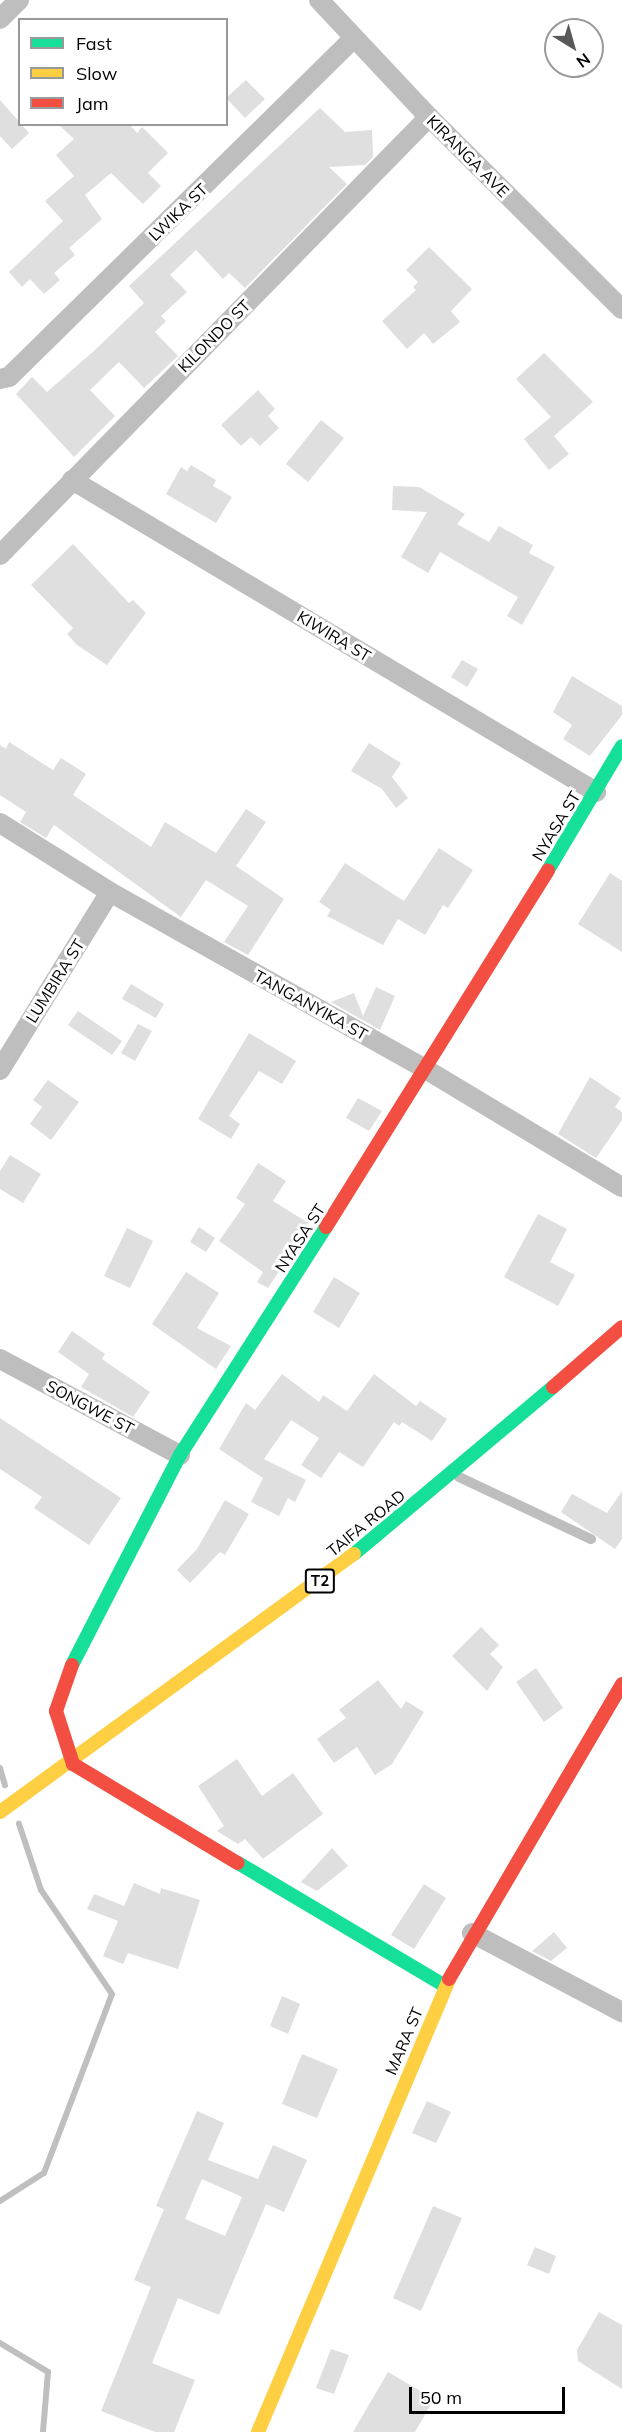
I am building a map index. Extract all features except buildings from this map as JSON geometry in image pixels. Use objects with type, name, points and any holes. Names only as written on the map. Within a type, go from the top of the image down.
[{"type":"main road","name":"NYASA ST","points":[[73,1764],[56,1711],[66,1677],[180,1455],[427,1070],[622,746]]},
{"type":"main road","name":"TAIFA ROAD","points":[[0,1812],[73,1764],[312,1587],[454,1474],[622,1327]]},
{"type":"main road","name":"MARA ST","points":[[258,2432],[445,1986],[472,1933],[622,1684]]},
{"type":"main road","points":[[73,1764],[445,1986]]},
{"type":"street","points":[[0,19],[18,0]]},
{"type":"street","name":"KIRANGA AVE","points":[[319,0],[353,39],[429,117],[622,309]]},
{"type":"street","name":"LWIKA ST","points":[[0,379],[9,377],[353,39]]},
{"type":"street","name":"KILONDO ST","points":[[0,555],[429,117]]},
{"type":"street","name":"KIWIRA ST","points":[[72,480],[596,792]]},
{"type":"street","name":"TANGANYIKA ST","points":[[0,823],[110,892],[427,1070],[622,1186]]},
{"type":"street","name":"LUMBIRA ST","points":[[0,1070],[110,892]]},
{"type":"street","name":"SONGWE ST","points":[[0,1359],[180,1455]]},
{"type":"street","points":[[472,1933],[622,2012]]},
{"type":"lane","points":[[454,1474],[591,1539]]},
{"type":"waterway","points":[[0,1768],[5,1785]]},
{"type":"waterway","points":[[0,2201],[44,2173],[112,1994],[41,1890],[19,1824]]},
{"type":"waterway","points":[[0,2343],[48,2372],[43,2432]]},
{"type":"traffic: fast","points":[[548,870],[622,746]]},
{"type":"traffic: fast","points":[[72,1665],[180,1455],[326,1227]]},
{"type":"traffic: fast","points":[[354,1554],[553,1387]]},
{"type":"traffic: fast","points":[[238,1863],[445,1986]]},
{"type":"traffic: slow","points":[[0,1812],[354,1554]]},
{"type":"traffic: slow","points":[[258,2432],[449,1979]]},
{"type":"traffic: jam","points":[[326,1227],[548,870]]},
{"type":"traffic: jam","points":[[553,1387],[622,1327]]},
{"type":"traffic: jam","points":[[72,1665],[56,1711],[73,1764],[238,1863]]},
{"type":"traffic: jam","points":[[449,1979],[622,1684]]}]
